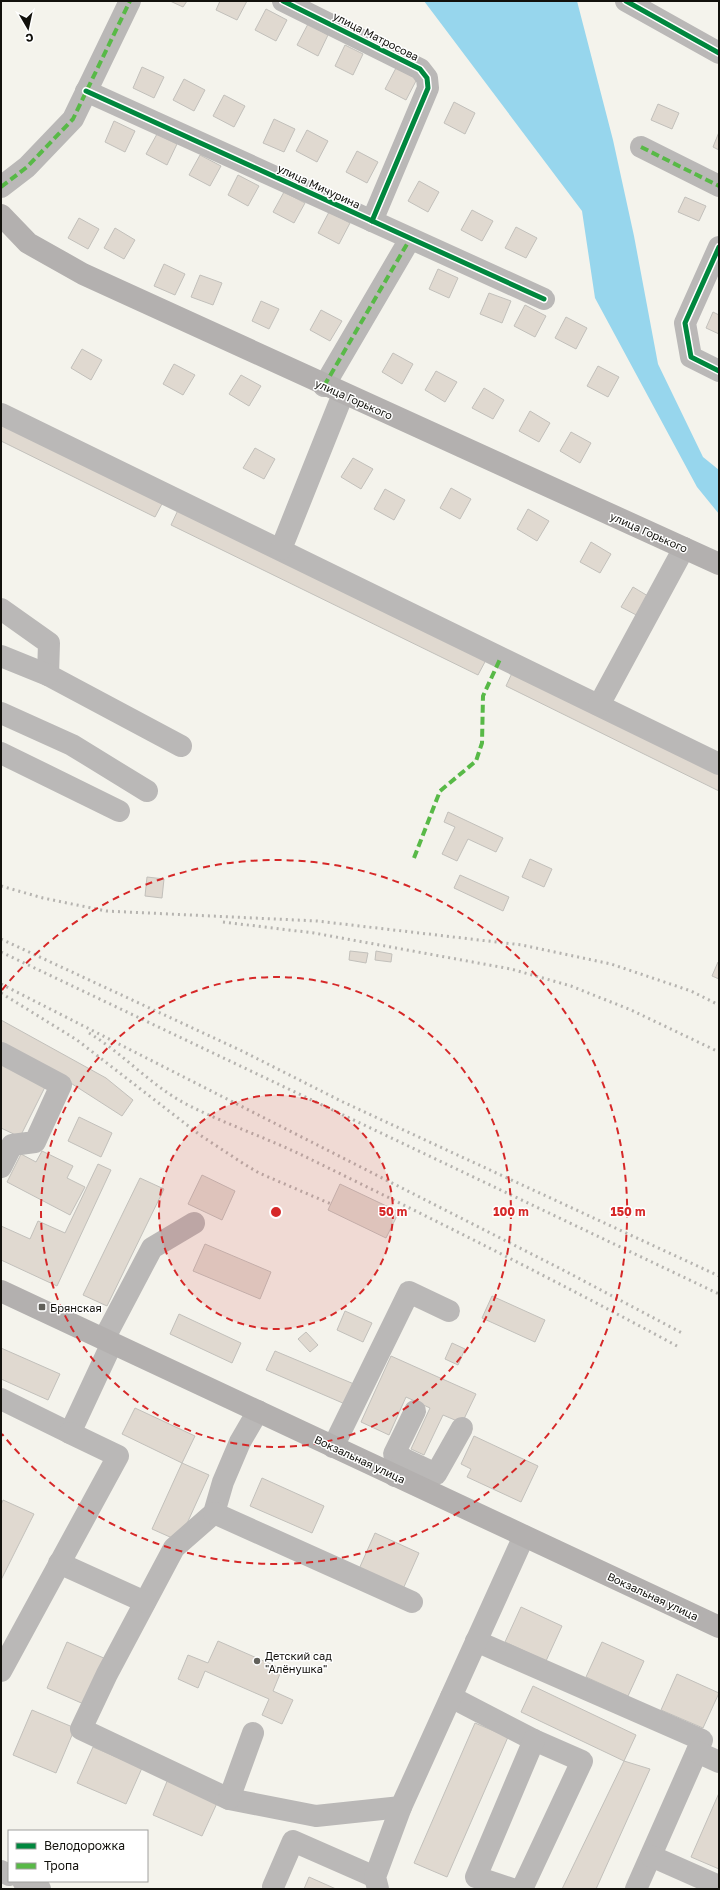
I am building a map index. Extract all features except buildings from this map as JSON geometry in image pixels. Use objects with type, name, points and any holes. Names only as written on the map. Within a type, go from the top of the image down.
[{"type":"main road","name":"улица Горького","points":[[1,215],[28,243],[82,274],[719,564]]},
{"type":"main road","name":"Вокзальная улица","points":[[1,1291],[333,1446],[400,1467],[524,1536],[719,1627]]},
{"type":"street","points":[[1,187],[27,167],[72,119],[130,1]]},
{"type":"street","name":"улица Матросова","points":[[283,1],[420,69],[427,78],[428,88],[372,221]]},
{"type":"street","points":[[626,1],[719,53]]},
{"type":"street","name":"улица Мичурина","points":[[86,91],[544,299]]},
{"type":"street","points":[[641,148],[719,186]]},
{"type":"street","points":[[281,549],[334,390],[410,239]]},
{"type":"street","points":[[719,247],[685,323],[691,357],[719,371]]},
{"type":"street","points":[[1,414],[281,549],[719,764]]},
{"type":"street","points":[[598,704],[684,548]]},
{"type":"street","points":[[1,609],[49,643],[48,675]]},
{"type":"street","points":[[1,656],[48,675],[181,746]]},
{"type":"street","points":[[1,714],[72,745],[147,791]]},
{"type":"street","points":[[1,753],[119,811]]},
{"type":"street","points":[[1,1053],[61,1085],[35,1142],[12,1145],[1,1167]]},
{"type":"street","points":[[70,1433],[108,1341],[152,1248],[194,1223]]},
{"type":"street","points":[[333,1446],[408,1292],[449,1311]]},
{"type":"street","points":[[1,1399],[118,1456],[1,1671]]},
{"type":"street","points":[[258,1411],[240,1442],[223,1482],[214,1513],[174,1548],[107,1674],[81,1729],[229,1799],[316,1816],[401,1807]]},
{"type":"street","points":[[415,1411],[394,1454],[400,1467],[436,1474],[462,1428]]},
{"type":"street","points":[[214,1513],[412,1602]]},
{"type":"street","points":[[273,1887],[293,1842],[377,1883],[401,1807],[524,1536]]},
{"type":"street","points":[[59,1563],[145,1602]]},
{"type":"street","points":[[476,1641],[702,1740],[636,1889]]},
{"type":"street","points":[[451,1697],[534,1740],[582,1761],[522,1889]]},
{"type":"street","points":[[229,1799],[253,1733]]},
{"type":"street","points":[[512,1889],[476,1877],[534,1740]]},
{"type":"street","points":[[697,1752],[719,1762]]},
{"type":"street","points":[[651,1856],[719,1886]]},
{"type":"street","points":[[25,1882],[40,1889]]},
{"type":"water","points":[[424,1],[577,1],[613,140],[634,236],[658,364],[703,457],[719,470],[719,514],[697,487],[595,298],[582,211]]},
{"type":"railway","points":[[1,886],[43,898],[106,911],[317,921],[522,945],[611,964],[691,991],[719,1005]]},
{"type":"railway","points":[[223,922],[314,933],[511,969],[571,986],[631,1010],[719,1052]]},
{"type":"railway","points":[[1,939],[242,1051],[343,1102],[719,1276]]},
{"type":"railway","points":[[1,952],[719,1294]]},
{"type":"railway","points":[[1,984],[565,1271],[682,1333]]},
{"type":"railway","points":[[1,993],[77,1040],[200,1135],[244,1164],[259,1173],[331,1204]]},
{"type":"railway","points":[[89,1033],[114,1050],[161,1088],[186,1104],[291,1150],[353,1180],[539,1273],[677,1346]]},
{"type":"marked path","points":[[1,187],[27,167],[73,119],[130,1]]},
{"type":"marked path","points":[[641,147],[719,186]]},
{"type":"marked path","points":[[324,386],[410,239]]},
{"type":"marked path","points":[[414,858],[440,791],[476,761],[482,743],[483,696],[501,657]]},
{"type":"cycle path","points":[[283,1],[420,69],[427,78],[428,88],[372,221]]},
{"type":"cycle path","points":[[626,1],[719,53]]},
{"type":"cycle path","points":[[86,91],[544,299]]},
{"type":"cycle path","points":[[719,247],[685,323],[691,357],[719,371]]},
{"type":"place","name":"Брянская","points":[[42,1307]]},
{"type":"place","name":"Детский сад \"Алёнушка\"","points":[[257,1661]]}]
